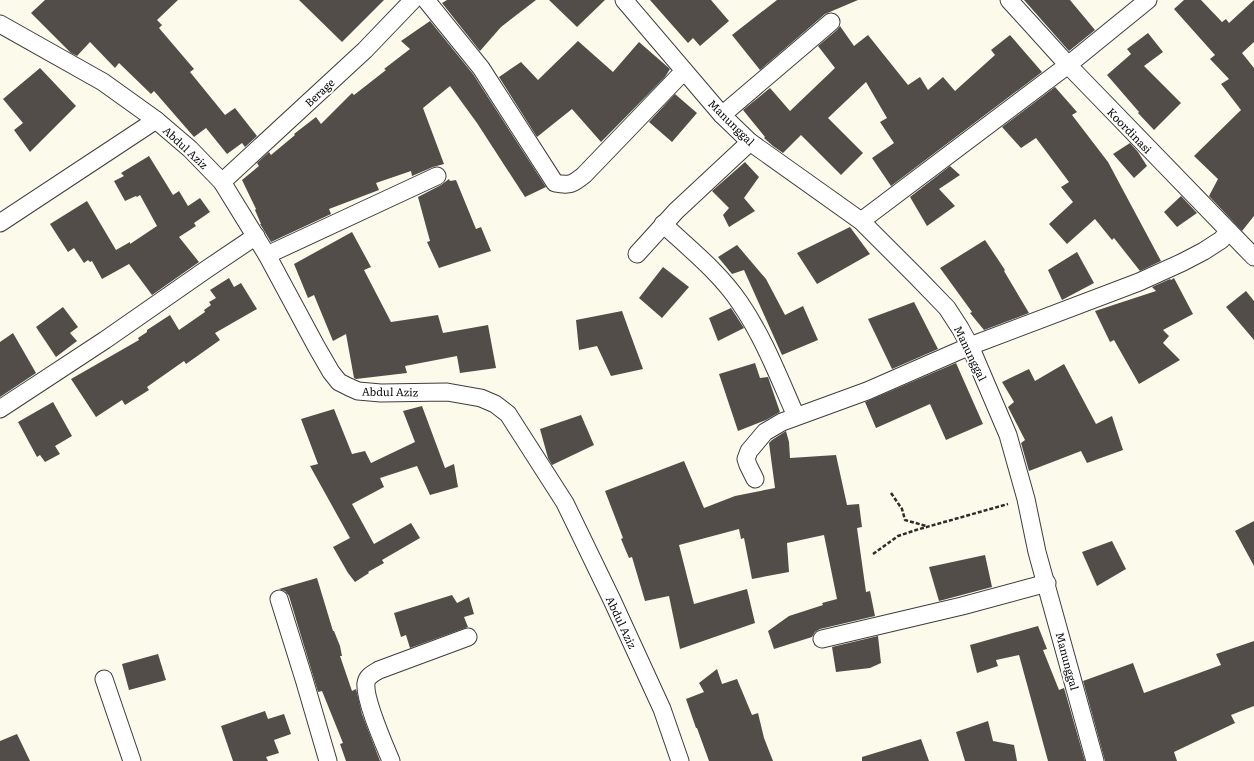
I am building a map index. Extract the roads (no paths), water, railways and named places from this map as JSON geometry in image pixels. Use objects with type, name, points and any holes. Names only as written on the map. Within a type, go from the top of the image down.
[{"type":"street","name":"Berage","points":[[222,182],[365,50],[413,0]]},
{"type":"street","points":[[426,0],[481,68],[555,183],[566,185],[584,175],[684,71]]},
{"type":"street","name":"Manunggal","points":[[624,0],[722,115],[750,142],[861,221],[947,308],[970,346],[1008,435],[1095,761]]},
{"type":"street","name":"Koordinasi","points":[[1009,0],[1068,65],[1254,257]]},
{"type":"street","points":[[861,221],[1068,65],[1148,0]]},
{"type":"street","points":[[722,115],[831,22]]},
{"type":"street","name":"Abdul Aziz","points":[[0,24],[103,82],[156,120],[190,149],[222,182],[256,236],[316,346],[331,372],[339,382],[358,391],[381,393],[447,392],[481,398],[495,404],[508,414],[565,503],[662,709],[680,761]]},
{"type":"street","points":[[0,223],[156,120]]},
{"type":"street","points":[[637,254],[676,211],[750,142]]},
{"type":"street","points":[[267,256],[436,176]]},
{"type":"street","points":[[663,224],[712,270],[740,303],[754,327],[796,416]]},
{"type":"street","points":[[755,479],[746,459],[749,451],[766,432],[782,422],[867,391],[970,346],[1138,282],[1204,251],[1221,240],[1229,231]]},
{"type":"street","points":[[0,409],[99,344],[256,236]]},
{"type":"street","points":[[822,639],[941,611],[1047,583]]},
{"type":"street","points":[[279,599],[328,761]]},
{"type":"street","points":[[390,761],[369,705],[366,682],[369,677],[379,670],[468,637]]},
{"type":"street","points":[[104,679],[132,761]]}]
